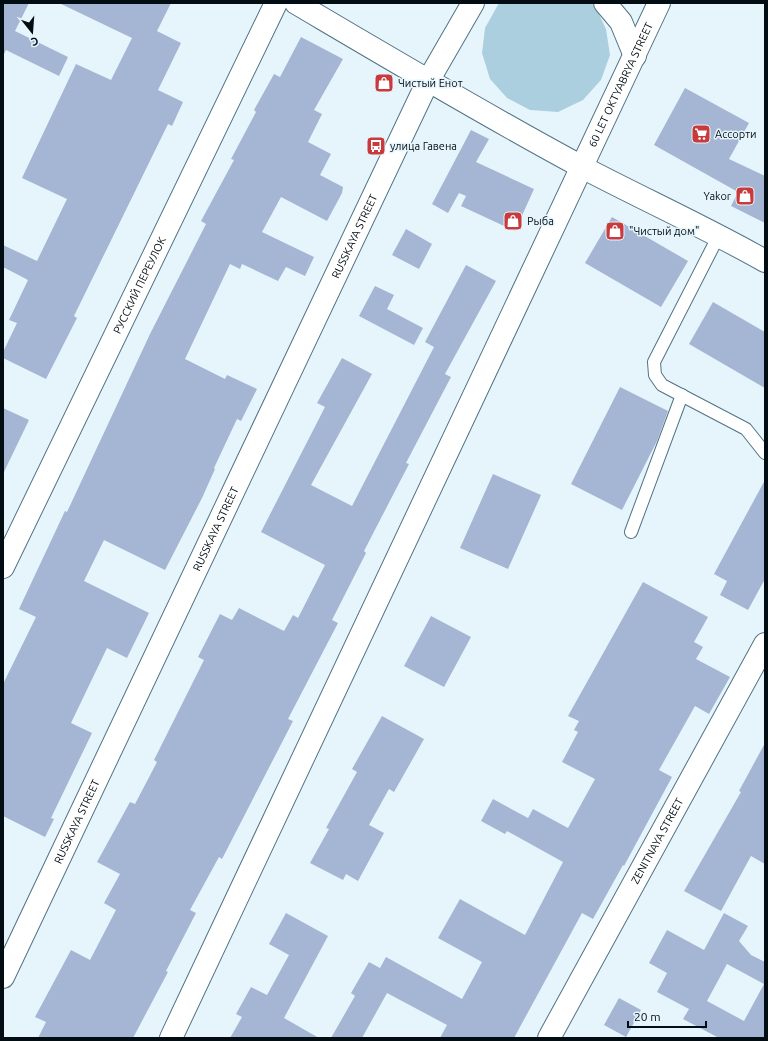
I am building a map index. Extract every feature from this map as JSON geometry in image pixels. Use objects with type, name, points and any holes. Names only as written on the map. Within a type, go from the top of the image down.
[{"type":"main road","name":"РУССКИЙ ПЕРЕУЛОК","points":[[3,567],[276,3]]},
{"type":"main road","points":[[296,3],[428,81],[583,167],[719,235],[765,261]]},
{"type":"main road","points":[[428,81],[473,3]]},
{"type":"main road","points":[[605,3],[621,22],[635,56]]},
{"type":"main road","name":"60 LET OKTYABRYA STREET","points":[[583,167],[660,3]]},
{"type":"main road","name":"RUSSKAYA STREET","points":[[3,977],[428,81]]},
{"type":"main road","points":[[171,1038],[583,167]]},
{"type":"main road","name":"ZENITNAYA STREET","points":[[550,1038],[765,644]]},
{"type":"lane","points":[[719,235],[654,362],[655,375],[662,385],[746,429],[765,452]]},
{"type":"lane","points":[[630,532],[682,395]]},
{"type":"shaded area","points":[[499,3],[591,3],[595,6],[606,29],[610,55],[601,80],[583,100],[558,112],[530,110],[507,98],[490,79],[482,53],[485,28]]},
{"type":"building","points":[[3,3],[29,3],[15,31],[68,57],[59,76],[6,50],[3,56]]},
{"type":"building","points":[[59,3],[171,3],[157,31],[181,43],[158,90],[183,102],[172,126],[168,124],[74,316],[77,318],[46,379],[3,358],[3,352],[17,323],[9,320],[28,280],[3,267],[3,245],[37,261],[67,199],[22,178],[76,64],[111,80],[132,38]]},
{"type":"building","points":[[301,37],[343,59],[314,110],[322,114],[308,142],[331,154],[320,175],[343,187],[342,193],[327,221],[281,197],[262,232],[314,257],[305,276],[286,267],[278,281],[242,264],[240,269],[230,264],[185,359],[225,379],[227,375],[257,389],[241,421],[237,419],[202,498],[165,570],[104,540],[84,581],[149,613],[127,658],[107,648],[71,723],[92,733],[51,818],[54,819],[45,837],[3,816],[3,684],[36,617],[19,609],[65,511],[67,512],[150,334],[206,224],[201,221],[234,160],[231,159],[256,112],[254,110],[274,74],[280,77]]},
{"type":"building","name":"Ассорти","points":[[685,88],[749,123],[729,159],[765,176],[765,223],[731,206],[738,192],[654,145]]},
{"type":"building","points":[[471,130],[489,139],[476,162],[534,189],[515,231],[461,206],[466,196],[459,193],[448,213],[432,204]]},
{"type":"building","points":[[612,217],[688,261],[661,307],[585,263]]},
{"type":"building","points":[[406,229],[432,244],[419,269],[392,255]]},
{"type":"building","points":[[466,265],[496,281],[445,374],[451,377],[406,463],[409,464],[364,551],[366,553],[332,620],[338,623],[288,719],[293,721],[222,859],[219,857],[190,910],[196,913],[166,971],[168,972],[133,1038],[38,1038],[46,1022],[35,1017],[71,950],[90,960],[116,910],[104,903],[120,874],[97,862],[130,802],[135,804],[157,762],[154,760],[204,660],[198,657],[220,614],[232,620],[239,608],[284,631],[293,615],[298,618],[325,565],[261,532],[325,407],[317,403],[342,358],[372,374],[311,485],[352,506],[434,347],[425,342]]},
{"type":"building","points":[[375,286],[394,295],[387,309],[423,328],[414,345],[359,316]]},
{"type":"building","points":[[713,302],[765,332],[765,388],[689,344]]},
{"type":"building","points":[[620,387],[668,411],[657,441],[622,510],[571,484]]},
{"type":"building","points":[[3,408],[29,420],[3,474]]},
{"type":"building","points":[[493,474],[541,495],[508,569],[460,548]]},
{"type":"building","points":[[765,480],[765,579],[748,610],[720,595],[727,581],[714,574]]},
{"type":"building","points":[[643,582],[708,617],[694,642],[703,647],[696,659],[730,677],[709,714],[695,706],[659,770],[672,777],[624,866],[623,865],[593,919],[582,913],[514,1038],[440,1038],[447,1025],[387,993],[362,1038],[331,1038],[355,996],[351,993],[369,962],[380,968],[386,957],[462,999],[482,962],[438,938],[460,899],[525,935],[563,862],[507,831],[505,834],[481,821],[493,799],[528,818],[533,809],[568,828],[595,779],[562,762],[578,732],[574,730],[579,721],[568,716]]},
{"type":"building","points":[[431,616],[471,637],[444,687],[404,666]]},
{"type":"building","points":[[382,716],[424,739],[394,792],[389,789],[369,825],[384,833],[358,881],[346,874],[343,880],[310,863],[329,829],[326,828],[357,772],[352,769]]},
{"type":"building","points":[[765,743],[765,864],[751,856],[721,911],[684,891],[741,792],[739,791]]},
{"type":"building","points":[[286,913],[328,936],[284,1018],[319,1038],[230,1038],[242,1017],[236,1014],[251,987],[267,995],[289,955],[269,944]]},
{"type":"building","points":[[724,913],[748,926],[739,941],[751,955],[765,962],[765,1038],[719,1038],[683,1019],[689,1009],[657,992],[667,973],[649,963],[667,930],[704,950]],"holes":[[[727,964],[764,984],[744,1021],[707,1001]]]},
{"type":"building","points":[[619,998],[641,1010],[626,1037],[604,1025]]},
{"type":"place","name":"Чистый Енот","points":[[384,83]]},
{"type":"place","name":"Ассорти","points":[[701,134]]},
{"type":"place","name":"улица Гавена","points":[[376,146]]},
{"type":"place","name":"Yakor","points":[[745,196]]},
{"type":"place","name":"Рыба","points":[[513,221]]},
{"type":"place","name":"\"Чистый дом\"","points":[[615,231]]}]
